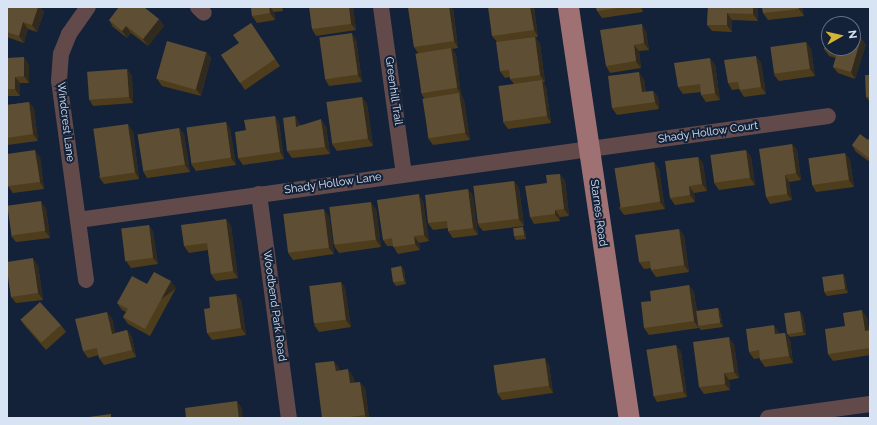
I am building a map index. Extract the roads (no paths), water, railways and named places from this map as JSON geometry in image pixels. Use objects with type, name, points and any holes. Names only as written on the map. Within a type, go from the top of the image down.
[{"type":"main road","name":"Starnes Road","points":[[568,7],[629,418]]},
{"type":"street","name":"Windcrest Lane","points":[[86,280],[59,81],[61,54],[69,34],[88,7]]},
{"type":"street","name":"Greenhill Trail","points":[[381,7],[404,174]]},
{"type":"street","name":"Shady Hollow Court","points":[[589,150],[828,116]]},
{"type":"street","name":"Shady Hollow Lane","points":[[78,220],[258,194],[589,150]]},
{"type":"street","name":"Woodbend Park Road","points":[[258,194],[289,418]]},
{"type":"street","points":[[768,418],[870,404]]}]
